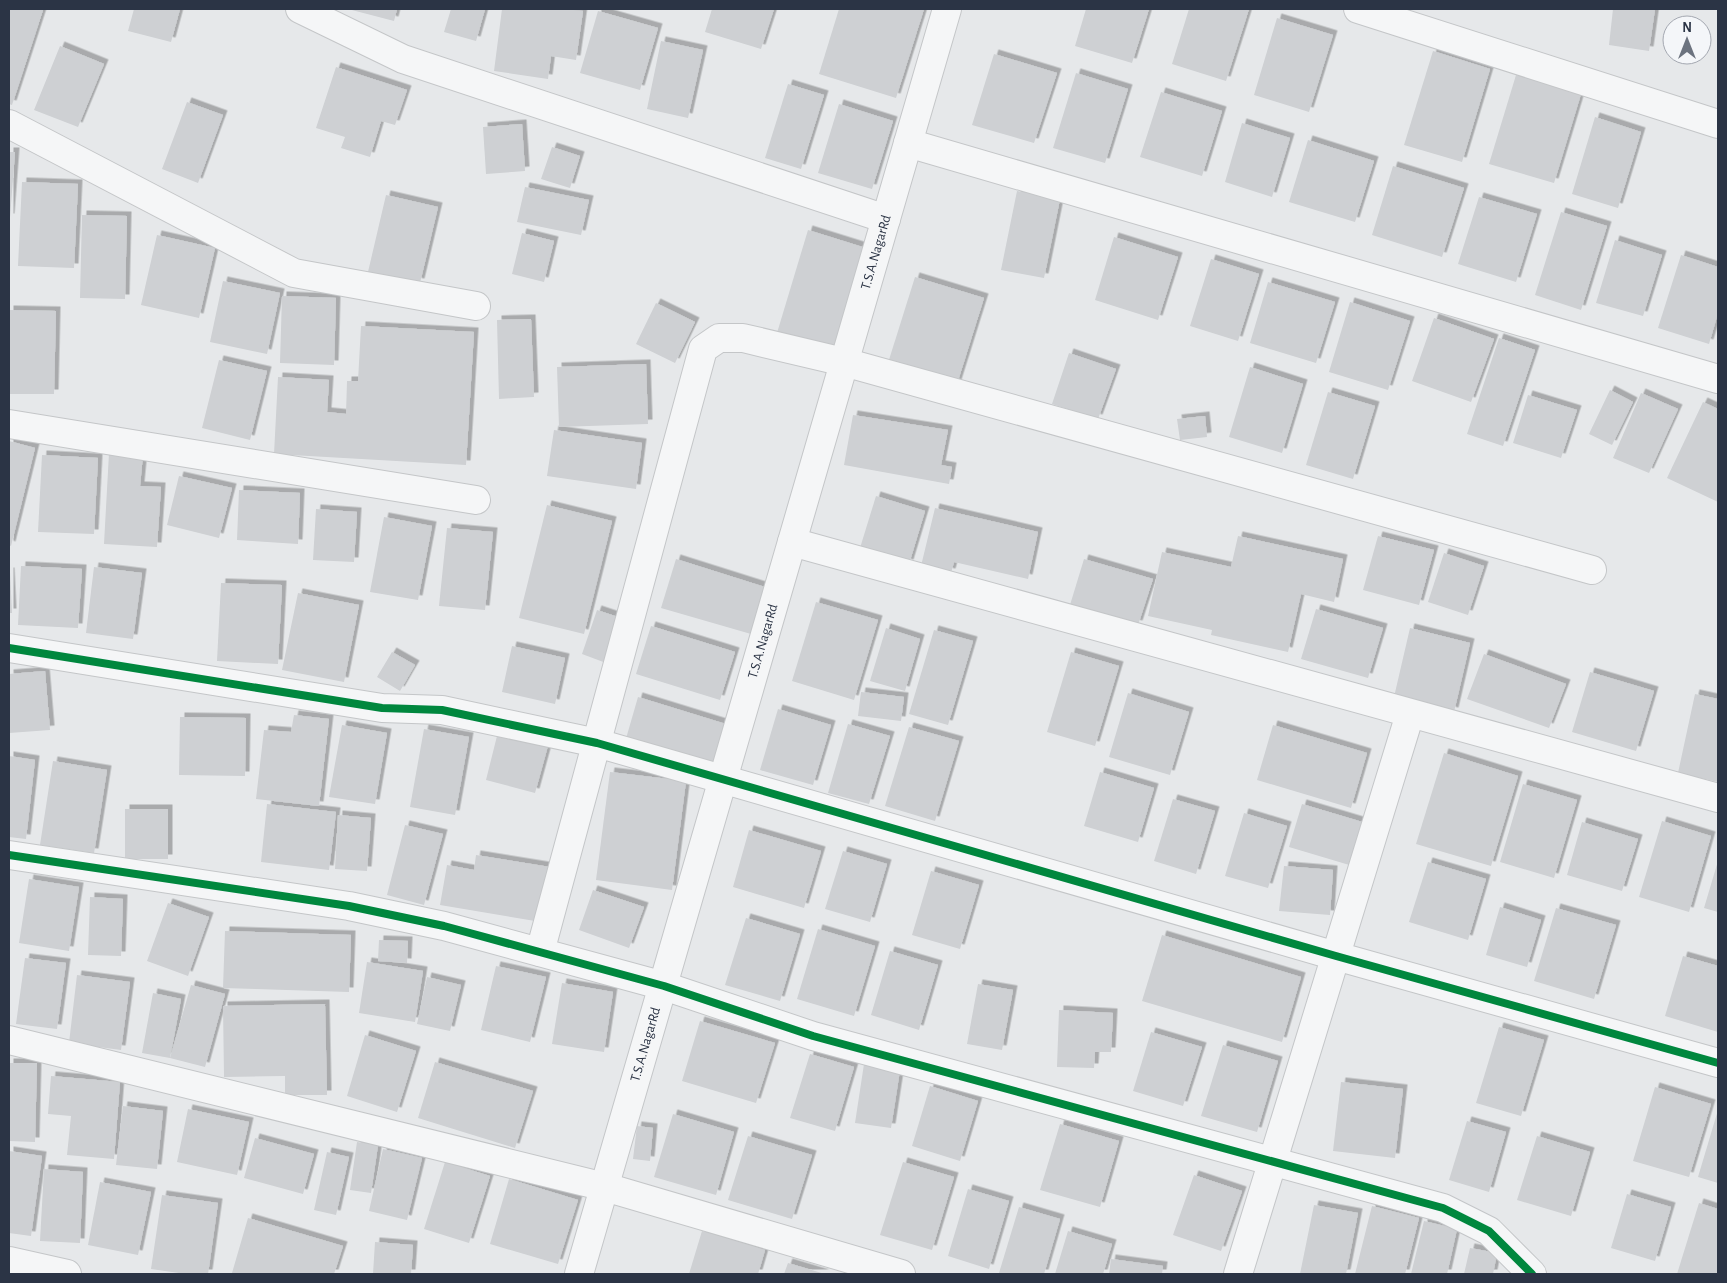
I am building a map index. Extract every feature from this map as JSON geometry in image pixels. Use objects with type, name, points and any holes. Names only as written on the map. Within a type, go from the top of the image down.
[{"type":"street","points":[[300,9],[404,59],[886,219]]},
{"type":"street","name":"T.S.A.NagarRd","points":[[579,1274],[947,9]]},
{"type":"street","points":[[1358,9],[1718,124]]},
{"type":"street","points":[[9,124],[294,274],[476,306]]},
{"type":"street","points":[[908,143],[1718,379]]},
{"type":"street","points":[[540,952],[703,349],[719,338],[743,338],[844,362],[1592,570]]},
{"type":"street","points":[[9,424],[476,500]]},
{"type":"street","points":[[792,542],[1718,798]]},
{"type":"street","points":[[9,648],[382,708],[442,710],[597,743],[722,781],[1718,1063]]},
{"type":"street","points":[[1238,1274],[1410,714]]},
{"type":"street","points":[[9,855],[349,906],[444,926],[664,986],[813,1036],[1443,1208],[1489,1231],[1532,1274]]},
{"type":"street","points":[[9,1040],[605,1187],[901,1274]]},
{"type":"street","points":[[9,1261],[67,1274]]},
{"type":"building","points":[[9,9],[43,10],[12,105],[9,104]]},
{"type":"building","points":[[134,9],[180,9],[171,42],[128,31]]},
{"type":"building","points":[[348,9],[397,9],[394,21]]},
{"type":"building","points":[[451,9],[485,9],[476,41],[444,32]]},
{"type":"building","points":[[502,9],[563,9],[583,11],[576,60],[551,56],[548,79],[494,71]]},
{"type":"building","points":[[712,9],[774,9],[761,49],[705,32]]},
{"type":"building","points":[[839,9],[924,9],[896,98],[819,74]]},
{"type":"building","points":[[1086,9],[1149,9],[1132,63],[1075,46]]},
{"type":"building","points":[[1189,9],[1249,9],[1226,81],[1172,64]]},
{"type":"building","points":[[1613,9],[1655,9],[1649,51],[1609,45]]},
{"type":"building","points":[[598,11],[658,28],[640,90],[580,73]]},
{"type":"building","points":[[1277,18],[1333,35],[1309,112],[1254,95]]},
{"type":"building","points":[[661,41],[703,50],[688,118],[647,109]]},
{"type":"building","points":[[60,46],[104,64],[78,127],[34,110]]},
{"type":"building","points":[[1433,51],[1490,69],[1462,162],[1404,145]]},
{"type":"building","points":[[994,54],[1057,73],[1034,143],[972,125]]},
{"type":"building","points":[[336,67],[407,90],[395,125],[381,121],[370,157],[341,148],[345,137],[316,128]]},
{"type":"building","points":[[1076,73],[1128,89],[1105,163],[1053,148]]},
{"type":"building","points":[[1516,75],[1581,94],[1554,183],[1489,164]]},
{"type":"building","points":[[788,84],[824,95],[801,169],[765,158]]},
{"type":"building","points":[[1161,92],[1222,111],[1202,176],[1140,157]]},
{"type":"building","points":[[187,102],[223,115],[198,183],[162,169]]},
{"type":"building","points":[[839,104],[893,121],[872,189],[818,173]]},
{"type":"building","points":[[1595,117],[1641,132],[1618,208],[1572,194]]},
{"type":"building","points":[[1242,123],[1290,138],[1272,197],[1225,182]]},
{"type":"building","points":[[522,124],[525,171],[486,174],[483,127]]},
{"type":"building","points":[[1308,140],[1374,161],[1355,222],[1289,202]]},
{"type":"building","points":[[552,147],[580,156],[570,188],[541,179]]},
{"type":"building","points":[[9,152],[15,152],[10,218],[9,218]]},
{"type":"building","points":[[1393,166],[1464,188],[1442,257],[1372,235]]},
{"type":"building","points":[[22,182],[78,184],[74,268],[18,266]]},
{"type":"building","points":[[525,187],[589,200],[581,235],[517,222]]},
{"type":"building","points":[[1017,191],[1060,199],[1044,278],[1001,270]]},
{"type":"building","points":[[386,195],[438,207],[420,283],[368,272]]},
{"type":"building","points":[[1479,197],[1537,214],[1516,282],[1458,264]]},
{"type":"building","points":[[1561,212],[1607,226],[1581,310],[1535,295]]},
{"type":"building","points":[[82,215],[127,216],[125,299],[80,298]]},
{"type":"building","points":[[808,230],[869,249],[837,351],[777,333]]},
{"type":"building","points":[[522,233],[554,241],[544,282],[512,274]]},
{"type":"building","points":[[157,235],[215,248],[199,318],[141,305]]},
{"type":"building","points":[[1114,237],[1178,257],[1158,320],[1095,300]]},
{"type":"building","points":[[1615,240],[1662,255],[1643,316],[1596,303]]},
{"type":"building","points":[[1681,255],[1718,267],[1718,313],[1709,344],[1658,328]]},
{"type":"building","points":[[1211,259],[1259,274],[1238,341],[1190,326]]},
{"type":"building","points":[[915,277],[984,298],[957,384],[888,363]]},
{"type":"building","points":[[223,281],[280,293],[267,354],[210,342]]},
{"type":"building","points":[[1268,282],[1335,302],[1316,363],[1250,343]]},
{"type":"building","points":[[282,296],[336,298],[334,365],[280,363]]},
{"type":"building","points":[[1350,302],[1410,321],[1388,390],[1329,372]]},
{"type":"building","points":[[656,303],[695,322],[675,363],[636,344]]},
{"type":"building","points":[[9,310],[56,311],[54,394],[9,394]]},
{"type":"building","points":[[1434,318],[1494,339],[1471,402],[1412,381]]},
{"type":"building","points":[[531,319],[534,397],[499,399],[497,320]]},
{"type":"building","points":[[361,326],[474,332],[466,465],[274,454],[278,377],[329,380],[327,412],[346,414],[347,381],[358,381]]},
{"type":"building","points":[[1499,338],[1535,350],[1503,446],[1467,434]]},
{"type":"building","points":[[1069,353],[1116,369],[1098,419],[1052,404]]},
{"type":"building","points":[[219,360],[267,371],[250,440],[202,428]]},
{"type":"building","points":[[646,364],[648,424],[559,427],[557,367]]},
{"type":"building","points":[[1250,367],[1303,384],[1282,453],[1229,437]]},
{"type":"building","points":[[1610,390],[1633,402],[1612,445],[1589,434]]},
{"type":"building","points":[[1328,392],[1375,406],[1353,479],[1306,465]]},
{"type":"building","points":[[1641,393],[1678,409],[1649,473],[1613,458]]},
{"type":"building","points":[[1528,395],[1577,410],[1561,458],[1513,443]]},
{"type":"building","points":[[1703,402],[1718,409],[1718,502],[1667,478]]},
{"type":"building","points":[[853,415],[948,430],[941,465],[952,467],[949,484],[844,465]]},
{"type":"building","points":[[1205,416],[1207,437],[1180,440],[1177,419]]},
{"type":"building","points":[[554,430],[642,443],[636,489],[547,476]]},
{"type":"building","points":[[9,441],[35,448],[11,546],[9,545]]},
{"type":"building","points":[[109,453],[143,455],[140,486],[161,487],[157,547],[104,544]]},
{"type":"building","points":[[42,455],[98,458],[94,534],[38,532]]},
{"type":"building","points":[[179,476],[232,488],[219,538],[167,525]]},
{"type":"building","points":[[239,490],[300,493],[298,544],[237,540]]},
{"type":"building","points":[[876,496],[925,511],[909,564],[860,548]]},
{"type":"building","points":[[547,505],[612,521],[584,634],[519,618]]},
{"type":"building","points":[[935,508],[1038,532],[1028,579],[954,562],[951,573],[921,566]]},
{"type":"building","points":[[316,509],[357,512],[354,562],[313,560]]},
{"type":"building","points":[[384,517],[432,526],[418,600],[370,592]]},
{"type":"building","points":[[447,528],[493,532],[485,610],[439,606]]},
{"type":"building","points":[[1238,536],[1343,559],[1334,602],[1301,594],[1288,652],[1211,635],[1212,630],[1148,616],[1162,552],[1231,567]]},
{"type":"building","points":[[1378,536],[1434,550],[1419,605],[1363,590]]},
{"type":"building","points":[[1444,553],[1484,566],[1468,615],[1428,602]]},
{"type":"building","points":[[676,559],[765,587],[751,634],[661,608]]},
{"type":"building","points":[[1084,559],[1153,579],[1138,625],[1070,605]]},
{"type":"building","points":[[21,566],[82,569],[78,628],[18,625]]},
{"type":"building","points":[[94,567],[142,573],[133,639],[86,633]]},
{"type":"building","points":[[10,572],[12,613],[9,613]]},
{"type":"building","points":[[221,583],[282,585],[278,664],[217,661]]},
{"type":"building","points":[[298,593],[359,605],[344,682],[282,670]]},
{"type":"building","points":[[816,602],[878,620],[854,700],[792,681]]},
{"type":"building","points":[[1316,609],[1383,628],[1368,678],[1301,659]]},
{"type":"building","points":[[597,610],[621,618],[606,663],[582,654]]},
{"type":"building","points":[[651,626],[735,652],[720,700],[636,674]]},
{"type":"building","points":[[886,628],[920,639],[905,691],[870,681]]},
{"type":"building","points":[[1410,628],[1470,643],[1454,712],[1394,697]]},
{"type":"building","points":[[934,630],[973,641],[948,725],[909,714]]},
{"type":"building","points":[[512,646],[565,658],[555,704],[502,692]]},
{"type":"building","points":[[392,652],[415,665],[400,691],[377,677]]},
{"type":"building","points":[[1071,652],[1119,666],[1095,746],[1047,732]]},
{"type":"building","points":[[1484,654],[1566,684],[1549,728],[1467,699]]},
{"type":"building","points":[[45,671],[50,730],[9,733],[9,674]]},
{"type":"building","points":[[1590,672],[1654,691],[1636,751],[1572,732]]},
{"type":"building","points":[[861,692],[904,697],[901,721],[858,716]]},
{"type":"building","points":[[1128,693],[1189,712],[1170,775],[1109,757]]},
{"type":"building","points":[[1695,694],[1718,699],[1718,782],[1678,773]]},
{"type":"building","points":[[638,697],[729,725],[713,777],[623,749]]},
{"type":"building","points":[[778,709],[831,725],[813,785],[760,770]]},
{"type":"building","points":[[294,715],[329,719],[319,806],[256,799],[264,730],[291,732]]},
{"type":"building","points":[[180,717],[246,718],[245,776],[179,775]]},
{"type":"building","points":[[848,724],[890,736],[869,804],[828,793]]},
{"type":"building","points":[[342,725],[387,733],[375,804],[329,797]]},
{"type":"building","points":[[1273,725],[1367,753],[1351,808],[1257,780]]},
{"type":"building","points":[[909,727],[959,741],[935,821],[885,806]]},
{"type":"building","points":[[499,728],[549,742],[535,793],[486,780]]},
{"type":"building","points":[[424,729],[469,737],[455,815],[410,807]]},
{"type":"building","points":[[1444,753],[1518,776],[1491,866],[1416,844]]},
{"type":"building","points":[[9,756],[35,760],[26,839],[9,837]]},
{"type":"building","points":[[53,761],[107,770],[94,853],[40,845]]},
{"type":"building","points":[[610,772],[686,781],[672,890],[596,880]]},
{"type":"building","points":[[1100,772],[1154,788],[1138,842],[1084,826]]},
{"type":"building","points":[[1523,784],[1577,800],[1554,878],[1500,862]]},
{"type":"building","points":[[1173,799],[1215,811],[1196,874],[1154,861]]},
{"type":"building","points":[[267,804],[336,812],[329,870],[261,862]]},
{"type":"building","points":[[1302,804],[1369,824],[1356,867],[1289,847]]},
{"type":"building","points":[[125,809],[168,809],[168,859],[125,859]]},
{"type":"building","points":[[1244,813],[1287,826],[1268,888],[1225,876]]},
{"type":"building","points":[[338,815],[371,818],[367,871],[335,869]]},
{"type":"building","points":[[1662,821],[1711,836],[1689,912],[1639,897]]},
{"type":"building","points":[[1582,822],[1638,839],[1622,891],[1567,875]]},
{"type":"building","points":[[405,825],[443,834],[424,905],[387,895]]},
{"type":"building","points":[[749,830],[821,851],[804,908],[733,887]]},
{"type":"building","points":[[843,851],[887,864],[870,922],[825,909]]},
{"type":"building","points":[[476,855],[550,867],[541,922],[440,905],[447,865],[474,870]]},
{"type":"building","points":[[1718,861],[1718,912],[1704,908]]},
{"type":"building","points":[[1428,862],[1486,879],[1468,940],[1409,922]]},
{"type":"building","points":[[1284,866],[1333,870],[1330,915],[1279,911]]},
{"type":"building","points":[[931,871],[979,885],[960,949],[912,935]]},
{"type":"building","points":[[29,879],[79,887],[69,951],[19,943]]},
{"type":"building","points":[[593,890],[644,907],[629,948],[579,930]]},
{"type":"building","points":[[90,897],[123,899],[121,956],[88,955]]},
{"type":"building","points":[[168,903],[209,917],[188,976],[147,961]]},
{"type":"building","points":[[1500,907],[1541,920],[1527,967],[1486,955]]},
{"type":"building","points":[[1556,908],[1616,925],[1594,999],[1534,981]]},
{"type":"building","points":[[746,918],[800,934],[780,1001],[725,985]]},
{"type":"building","points":[[818,929],[875,946],[854,1016],[797,999]]},
{"type":"building","points":[[225,931],[351,935],[349,992],[223,988]]},
{"type":"building","points":[[1162,935],[1301,977],[1282,1042],[1142,1001]]},
{"type":"building","points":[[379,940],[408,941],[407,963],[378,961]]},
{"type":"building","points":[[890,951],[938,965],[919,1030],[871,1015]]},
{"type":"building","points":[[1683,956],[1718,966],[1718,1032],[1665,1016]]},
{"type":"building","points":[[25,958],[66,963],[57,1029],[16,1024]]},
{"type":"building","points":[[367,962],[423,971],[415,1022],[359,1013]]},
{"type":"building","points":[[496,966],[546,977],[530,1042],[481,1030]]},
{"type":"building","points":[[77,975],[130,982],[121,1050],[69,1043]]},
{"type":"building","points":[[427,977],[461,985],[450,1031],[417,1024]]},
{"type":"building","points":[[562,983],[613,992],[604,1052],[552,1044]]},
{"type":"building","points":[[978,984],[1013,990],[1002,1050],[967,1044]]},
{"type":"building","points":[[191,985],[225,994],[205,1067],[170,1058]]},
{"type":"building","points":[[153,993],[181,999],[170,1058],[142,1053]]},
{"type":"building","points":[[325,1004],[327,1095],[285,1095],[285,1076],[224,1077],[223,1006]]},
{"type":"building","points":[[1059,1010],[1113,1013],[1111,1052],[1095,1052],[1094,1068],[1057,1067]]},
{"type":"building","points":[[700,1021],[775,1043],[756,1103],[682,1081]]},
{"type":"building","points":[[1499,1027],[1544,1040],[1521,1116],[1476,1103]]},
{"type":"building","points":[[1151,1032],[1202,1047],[1183,1106],[1133,1091]]},
{"type":"building","points":[[365,1035],[416,1051],[397,1112],[347,1096]]},
{"type":"building","points":[[1223,1045],[1278,1061],[1257,1132],[1201,1116]]},
{"type":"building","points":[[810,1054],[854,1067],[835,1131],[790,1118]]},
{"type":"building","points":[[435,1062],[533,1091],[515,1148],[418,1118]]},
{"type":"building","points":[[9,1063],[37,1063],[35,1142],[9,1141]]},
{"type":"building","points":[[864,1064],[900,1070],[891,1128],[855,1123]]},
{"type":"building","points":[[51,1076],[120,1082],[114,1159],[67,1155],[71,1116],[48,1114]]},
{"type":"building","points":[[1341,1082],[1403,1089],[1395,1158],[1333,1151]]},
{"type":"building","points":[[930,1086],[978,1101],[960,1161],[912,1146]]},
{"type":"building","points":[[1655,1087],[1711,1104],[1689,1177],[1633,1161]]},
{"type":"building","points":[[123,1106],[163,1111],[157,1169],[116,1165]]},
{"type":"building","points":[[188,1109],[249,1122],[237,1175],[177,1162]]},
{"type":"building","points":[[1718,1110],[1718,1183],[1698,1177]]},
{"type":"building","points":[[673,1114],[734,1132],[716,1195],[654,1177]]},
{"type":"building","points":[[1467,1121],[1506,1132],[1489,1192],[1449,1180]]},
{"type":"building","points":[[1060,1124],[1119,1141],[1100,1207],[1040,1190]]},
{"type":"building","points":[[637,1126],[653,1128],[650,1161],[633,1159]]},
{"type":"building","points":[[748,1136],[812,1155],[792,1219],[728,1200]]},
{"type":"building","points":[[1537,1136],[1590,1152],[1571,1216],[1517,1200]]},
{"type":"building","points":[[255,1138],[314,1154],[303,1194],[244,1178]]},
{"type":"building","points":[[357,1142],[378,1145],[371,1193],[350,1190]]},
{"type":"building","points":[[383,1149],[422,1158],[407,1220],[369,1211]]},
{"type":"building","points":[[9,1151],[42,1156],[31,1236],[9,1233]]},
{"type":"building","points":[[327,1152],[349,1157],[336,1215],[314,1210]]},
{"type":"building","points":[[445,1162],[490,1176],[469,1243],[424,1229]]},
{"type":"building","points":[[903,1162],[954,1177],[932,1250],[880,1235]]},
{"type":"building","points":[[44,1169],[83,1172],[80,1243],[40,1241]]},
{"type":"building","points":[[1194,1175],[1242,1191],[1221,1251],[1173,1235]]},
{"type":"building","points":[[509,1179],[578,1200],[558,1264],[490,1244]]},
{"type":"building","points":[[100,1182],[151,1192],[138,1255],[88,1245]]},
{"type":"building","points":[[968,1189],[1009,1201],[989,1269],[948,1256]]},
{"type":"building","points":[[1627,1194],[1671,1207],[1655,1261],[1611,1248]]},
{"type":"building","points":[[162,1195],[218,1203],[208,1274],[186,1274],[151,1269]]},
{"type":"building","points":[[1699,1203],[1718,1209],[1718,1274],[1677,1274]]},
{"type":"building","points":[[1314,1205],[1358,1213],[1346,1274],[1300,1274]]},
{"type":"building","points":[[1372,1206],[1419,1218],[1405,1274],[1355,1274]]},
{"type":"building","points":[[1019,1207],[1060,1219],[1044,1274],[999,1273]]},
{"type":"building","points":[[248,1218],[343,1246],[334,1274],[232,1273]]},
{"type":"building","points":[[1424,1221],[1457,1229],[1447,1274],[1411,1274]]},
{"type":"building","points":[[702,1231],[765,1250],[758,1274],[689,1274]]},
{"type":"building","points":[[1068,1231],[1112,1244],[1103,1274],[1055,1274]]},
{"type":"building","points":[[375,1242],[413,1245],[411,1274],[373,1274]]},
{"type":"building","points":[[1470,1248],[1497,1253],[1493,1274],[1464,1274]]},
{"type":"building","points":[[1111,1259],[1163,1266],[1162,1274],[1109,1274]]},
{"type":"building","points":[[788,1263],[825,1274],[784,1274]]},
{"type":"cycle path","points":[[9,648],[382,708],[442,710],[597,743],[1336,956],[1718,1063]]},
{"type":"cycle path","points":[[9,855],[349,906],[444,926],[664,986],[813,1036],[1443,1208],[1489,1231],[1532,1274]]}]
